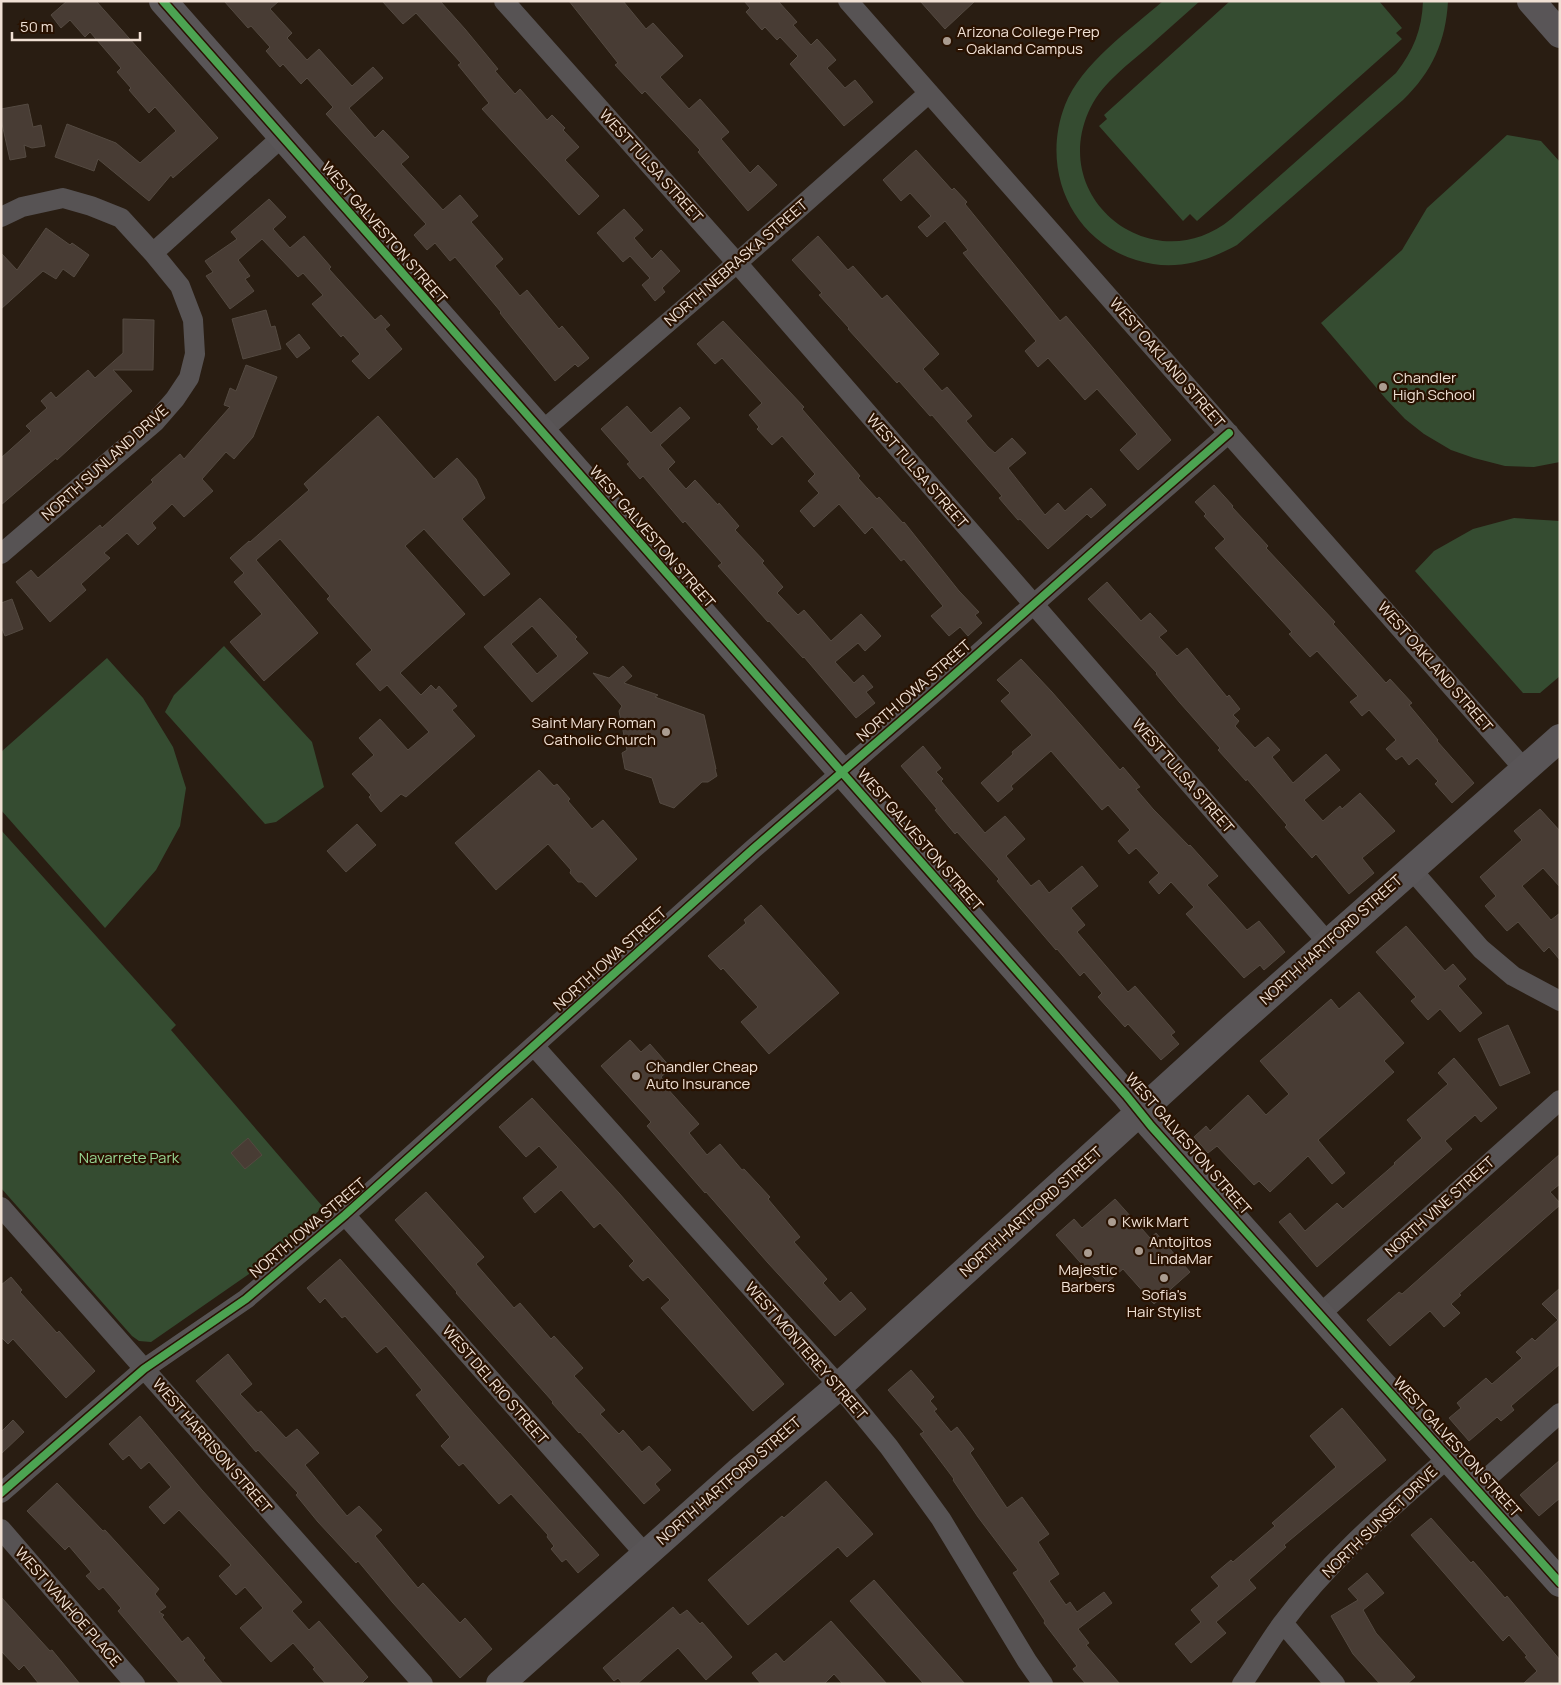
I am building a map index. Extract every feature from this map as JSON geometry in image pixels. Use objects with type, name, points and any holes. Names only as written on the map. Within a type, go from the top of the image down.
[{"type":"street","name":"WEST TULSA STREET","points":[[504,1],[737,263],[1328,943]]},
{"type":"street","name":"WEST OAKLAND STREET","points":[[848,1],[1525,770]]},
{"type":"street","points":[[1531,1],[1560,34]]},
{"type":"street","name":"WEST GALVESTON STREET","points":[[168,3],[282,137],[1140,1112],[1319,1315],[1560,1583]]},
{"type":"street","name":"NORTH NEBRASKA STREET","points":[[542,431],[737,263],[929,93]]},
{"type":"street","points":[[153,252],[282,137]]},
{"type":"street","name":"NORTH SUNLAND DRIVE","points":[[1,217],[22,207],[63,198],[91,206],[121,218],[153,252],[180,286],[193,320],[195,354],[189,378],[175,399],[155,422],[1,554]]},
{"type":"street","name":"NORTH IOWA STREET","points":[[1,1493],[144,1369],[246,1299],[346,1216],[726,874],[1229,433]]},
{"type":"street","name":"NORTH HARTFORD STREET","points":[[500,1684],[645,1554],[839,1386],[1328,943],[1560,738]]},
{"type":"street","points":[[1412,869],[1481,949],[1513,976],[1560,1001]]},
{"type":"street","name":"WEST MONTEREY STREET","points":[[534,1046],[839,1386],[890,1447],[941,1519],[1027,1661],[1044,1684]]},
{"type":"street","name":"NORTH VINE STREET","points":[[1319,1315],[1560,1100]]},
{"type":"street","name":"WEST HARRISON STREET","points":[[1,1207],[423,1684]]},
{"type":"street","name":"WEST DEL RIO STREET","points":[[346,1216],[645,1554]]},
{"type":"street","points":[[1476,1488],[1560,1412]]},
{"type":"street","name":"NORTH SUNSET DRIVE","points":[[1242,1684],[1282,1623],[1325,1573],[1357,1539],[1448,1457]]},
{"type":"street","name":"WEST IVANHOE PLACE","points":[[1,1530],[135,1684]]},
{"type":"street","points":[[1282,1623],[1335,1684]]},
{"type":"green space","points":[[1163,1],[1200,1],[1106,85],[1088,113],[1080,146],[1084,176],[1097,202],[1117,223],[1143,236],[1172,241],[1202,236],[1231,219],[1396,73],[1407,57],[1415,40],[1421,21],[1423,1],[1448,1],[1441,43],[1436,55],[1422,78],[1403,100],[1237,245],[1217,255],[1196,262],[1164,265],[1126,257],[1103,244],[1085,227],[1070,206],[1061,183],[1057,158],[1058,131],[1065,105],[1072,90],[1094,62]]},
{"type":"green space","points":[[1230,1],[1379,1],[1402,28],[1396,33],[1402,39],[1197,221],[1190,214],[1183,221],[1099,126],[1107,119],[1104,115]]},
{"type":"green space","points":[[1507,135],[1541,141],[1560,162],[1560,462],[1534,467],[1505,466],[1474,458],[1451,450],[1424,434],[1405,419],[1386,399],[1321,323],[1402,250],[1427,208]]},
{"type":"green space","points":[[1514,518],[1560,521],[1560,676],[1540,693],[1523,693],[1415,571],[1434,551],[1473,529]]},
{"type":"green space","points":[[224,646],[312,742],[324,787],[276,822],[265,824],[165,712],[174,695]]},
{"type":"green space","points":[[107,658],[143,698],[173,747],[186,788],[180,826],[156,870],[105,928],[1,810],[1,752]]},
{"type":"green space","name":"Navarrete Park","points":[[1,830],[176,1025],[171,1030],[323,1207],[249,1274],[151,1342],[139,1341],[132,1336],[1,1188]]},
{"type":"building","points":[[67,1],[96,1],[218,138],[173,178],[171,175],[149,201],[98,159],[94,171],[55,157],[67,124],[116,143],[140,163],[176,131],[155,107],[149,113],[129,90],[131,88],[117,72],[121,68],[90,32],[85,37],[70,20],[61,28],[51,15]]},
{"type":"building","points":[[224,1],[279,1],[270,9],[292,33],[287,38],[307,60],[319,49],[352,86],[373,67],[383,78],[349,108],[375,138],[383,130],[409,157],[401,164],[443,210],[460,195],[478,216],[471,222],[503,259],[495,266],[520,296],[527,290],[559,329],[562,326],[589,358],[578,367],[575,364],[555,381],[455,257],[450,261],[435,243],[427,250],[414,235],[426,224],[326,114],[333,107],[307,78],[301,84],[283,64],[280,67],[266,51],[270,47],[251,26],[248,28]]},
{"type":"building","points":[[382,1],[440,1],[498,69],[495,71],[515,94],[520,89],[547,120],[552,115],[565,128],[563,130],[579,147],[565,160],[599,196],[579,215],[482,109],[489,103],[458,65],[461,63],[416,13],[403,24]]},
{"type":"building","points":[[569,1],[623,1],[646,29],[653,23],[683,56],[660,77],[689,109],[700,99],[729,132],[721,139],[750,173],[758,165],[777,185],[748,211],[698,152],[700,150],[645,91],[642,94],[615,65],[618,63]]},
{"type":"building","points":[[744,1],[778,1],[797,22],[793,25],[811,45],[817,39],[836,60],[827,68],[845,88],[855,80],[873,102],[844,126],[790,64],[798,56],[780,37],[777,40],[765,27],[762,30],[746,12],[750,8]]},
{"type":"building","points":[[920,1],[975,1],[945,29]]},
{"type":"building","points":[[28,104],[33,127],[41,125],[45,146],[32,148],[24,145],[26,157],[10,160],[1,119],[1,109]]},
{"type":"building","points":[[916,150],[952,190],[954,188],[967,202],[965,204],[1060,321],[1066,316],[1171,440],[1138,470],[1120,450],[1137,434],[1097,389],[1085,400],[1048,358],[1038,367],[1025,351],[1036,341],[963,253],[968,250],[945,221],[927,237],[918,227],[931,216],[910,193],[901,201],[883,180]]},
{"type":"building","points":[[269,199],[286,217],[273,229],[290,248],[304,236],[331,267],[329,269],[375,320],[381,315],[390,325],[385,329],[402,349],[369,379],[352,361],[360,354],[343,335],[341,337],[312,304],[323,295],[303,273],[298,277],[262,239],[238,260],[250,276],[245,279],[254,291],[230,309],[206,276],[213,272],[205,261],[237,239],[231,232]]},
{"type":"building","points":[[624,209],[643,230],[634,238],[652,259],[661,250],[680,271],[662,288],[665,292],[655,301],[642,285],[650,278],[630,256],[623,262],[597,233]]},
{"type":"building","points":[[46,228],[70,245],[72,243],[89,255],[74,277],[63,269],[56,279],[43,271],[1,309],[1,253],[17,270]]},
{"type":"building","points":[[818,236],[848,270],[853,266],[882,299],[887,295],[939,354],[923,369],[942,391],[947,387],[972,416],[966,421],[988,447],[995,453],[1012,438],[1026,453],[1008,468],[1045,515],[1058,503],[1065,511],[1091,488],[1106,505],[1091,518],[1087,514],[1048,549],[1020,519],[1018,520],[999,498],[1002,496],[932,415],[930,416],[899,381],[897,383],[848,329],[819,295],[822,293],[792,260]]},
{"type":"building","points":[[266,310],[271,327],[275,326],[281,349],[243,359],[232,319]]},
{"type":"building","points":[[123,319],[154,320],[153,370],[113,370],[132,391],[57,460],[56,458],[1,505],[1,458],[31,431],[26,426],[47,408],[41,401],[51,392],[56,398],[88,370],[95,378],[123,353]]},
{"type":"building","points":[[723,321],[804,407],[802,409],[860,476],[858,478],[877,499],[879,497],[904,522],[959,591],[979,612],[975,615],[982,623],[968,636],[960,627],[949,636],[931,616],[943,606],[904,559],[901,561],[872,527],[865,534],[839,504],[814,527],[800,511],[819,493],[808,481],[815,474],[782,436],[772,445],[757,429],[759,427],[749,415],[762,403],[722,358],[715,364],[697,344]]},
{"type":"building","points":[[299,334],[310,348],[297,358],[286,344]]},
{"type":"building","points":[[246,365],[277,377],[253,437],[234,459],[226,452],[202,479],[213,491],[184,517],[172,504],[152,523],[156,528],[138,545],[127,533],[104,553],[110,558],[81,584],[86,590],[50,622],[16,582],[31,570],[38,578],[100,525],[102,528],[153,482],[151,480],[180,454],[184,459],[230,407],[224,405],[230,388],[236,391]]},
{"type":"building","points":[[627,406],[651,433],[680,407],[690,418],[660,445],[675,462],[668,469],[686,489],[695,480],[718,505],[719,503],[739,526],[735,530],[764,561],[762,563],[783,587],[777,593],[798,615],[804,610],[831,641],[861,614],[881,636],[865,651],[858,643],[835,662],[854,683],[863,675],[873,687],[866,692],[875,703],[856,718],[804,657],[768,622],[718,566],[722,563],[685,521],[683,523],[643,476],[640,479],[627,464],[630,462],[601,429]]},
{"type":"building","points":[[378,416],[434,479],[457,458],[476,479],[485,498],[462,519],[510,574],[484,596],[424,529],[405,546],[465,614],[400,673],[421,695],[431,685],[436,690],[439,686],[457,706],[452,710],[475,736],[406,797],[401,794],[381,812],[369,797],[371,795],[352,774],[374,755],[359,738],[380,719],[408,750],[429,732],[387,685],[380,691],[356,664],[372,650],[327,599],[330,596],[280,539],[256,560],[318,633],[264,681],[230,642],[262,614],[234,582],[244,573],[230,558],[309,490],[304,484]]},
{"type":"building","points":[[1214,485],[1268,546],[1266,548],[1335,622],[1333,624],[1386,683],[1390,679],[1412,703],[1409,705],[1437,741],[1474,783],[1452,803],[1435,784],[1438,781],[1417,758],[1409,765],[1402,756],[1396,760],[1386,749],[1396,740],[1369,710],[1362,716],[1350,702],[1358,696],[1317,651],[1310,657],[1289,634],[1292,632],[1215,548],[1225,539],[1204,516],[1206,514],[1195,502]]},
{"type":"building","points":[[1107,582],[1141,621],[1150,613],[1167,631],[1159,637],[1177,656],[1187,648],[1227,697],[1229,695],[1240,709],[1233,715],[1239,721],[1235,726],[1255,748],[1268,737],[1280,750],[1272,757],[1293,783],[1326,754],[1340,770],[1304,800],[1323,821],[1340,806],[1342,809],[1360,793],[1395,831],[1362,858],[1374,873],[1349,894],[1316,854],[1312,858],[1285,827],[1287,825],[1247,779],[1246,781],[1218,750],[1220,748],[1180,703],[1157,673],[1088,599]]},
{"type":"building","points":[[540,598],[577,637],[575,639],[588,653],[532,702],[484,647]],"holes":[[[532,626],[558,656],[537,674],[511,644]]]},
{"type":"building","points":[[12,599],[23,629],[5,636],[1,626],[1,603]]},
{"type":"building","points":[[1021,659],[1120,770],[1123,767],[1140,787],[1136,789],[1153,809],[1218,876],[1207,885],[1247,930],[1259,921],[1285,952],[1264,970],[1260,965],[1244,978],[1186,914],[1194,907],[1171,882],[1159,894],[1149,882],[1159,873],[1136,848],[1129,854],[1118,841],[1130,830],[1108,805],[1102,810],[1051,751],[1011,786],[1013,789],[998,802],[981,783],[1032,735],[1001,701],[1010,693],[997,680]]},
{"type":"building","name":"Saint Mary Roman Catholic Church","points":[[623,666],[632,676],[624,683],[704,715],[717,776],[708,782],[702,782],[674,808],[660,803],[652,778],[625,769],[622,753],[627,750],[619,711],[622,706],[593,673],[609,678]]},
{"type":"building","points":[[923,746],[941,768],[936,772],[943,779],[941,781],[985,833],[1005,816],[1025,839],[1006,856],[1031,886],[1039,880],[1049,893],[1082,866],[1098,886],[1071,908],[1085,925],[1077,932],[1128,992],[1135,986],[1175,1032],[1171,1035],[1179,1044],[1161,1060],[1128,1024],[1125,1027],[1098,997],[1102,993],[1084,972],[1080,976],[1056,950],[997,881],[999,879],[957,832],[955,834],[901,766]]},
{"type":"building","points":[[539,770],[554,786],[557,784],[570,799],[568,801],[592,829],[603,820],[637,859],[596,897],[582,882],[578,882],[570,873],[571,870],[548,844],[496,890],[455,843]]},
{"type":"building","points":[[1540,809],[1560,831],[1560,887],[1543,868],[1522,886],[1551,920],[1560,913],[1560,960],[1549,947],[1544,952],[1518,922],[1507,931],[1485,906],[1496,896],[1480,877],[1522,840],[1514,831]]},
{"type":"building","points":[[357,824],[376,845],[346,872],[327,851]]},
{"type":"building","points":[[761,905],[839,993],[769,1054],[741,1022],[758,1007],[723,968],[721,970],[708,956],[746,923],[744,920]]},
{"type":"building","points":[[1406,926],[1445,971],[1453,964],[1466,979],[1458,986],[1482,1013],[1460,1032],[1440,1009],[1428,1020],[1411,1001],[1416,997],[1376,952]]},
{"type":"building","points":[[1359,992],[1404,1043],[1384,1061],[1394,1072],[1318,1140],[1345,1173],[1332,1184],[1308,1156],[1270,1192],[1259,1181],[1254,1185],[1217,1146],[1208,1153],[1194,1137],[1206,1126],[1210,1131],[1248,1095],[1266,1115],[1289,1094],[1260,1061],[1331,999],[1339,1009]]},
{"type":"building","points":[[1508,1025],[1530,1073],[1500,1086],[1478,1039]]},
{"type":"building","points":[[630,1040],[641,1052],[650,1044],[671,1068],[661,1077],[668,1086],[666,1087],[699,1124],[689,1133],[707,1155],[720,1144],[742,1170],[744,1169],[770,1197],[768,1199],[800,1237],[794,1242],[827,1279],[823,1283],[840,1302],[851,1292],[866,1309],[835,1336],[705,1193],[647,1126],[651,1122],[601,1066]]},
{"type":"building","points":[[1454,1058],[1497,1108],[1481,1122],[1475,1115],[1445,1141],[1452,1149],[1317,1267],[1279,1222],[1290,1213],[1305,1231],[1337,1203],[1343,1209],[1395,1164],[1422,1138],[1407,1120],[1448,1084],[1438,1073]]},
{"type":"building","points":[[532,1098],[619,1193],[784,1384],[753,1411],[661,1308],[670,1300],[648,1277],[643,1281],[629,1266],[634,1261],[600,1223],[594,1228],[561,1190],[535,1213],[523,1198],[558,1167],[539,1146],[526,1157],[499,1127]]},
{"type":"building","points":[[248,1138],[262,1155],[245,1169],[231,1153]]},
{"type":"building","points":[[1560,1154],[1560,1184],[1550,1192],[1560,1205],[1459,1294],[1461,1295],[1451,1304],[1460,1313],[1444,1327],[1430,1311],[1390,1346],[1367,1320],[1399,1292],[1402,1294]]},
{"type":"building","points":[[426,1192],[484,1257],[476,1264],[514,1308],[520,1303],[551,1339],[554,1336],[583,1368],[574,1376],[605,1410],[600,1414],[619,1434],[623,1430],[642,1452],[649,1446],[671,1470],[655,1484],[660,1490],[644,1504],[552,1403],[395,1220]]},
{"type":"building","points":[[1115,1199],[1150,1238],[1156,1233],[1190,1272],[1154,1304],[1123,1269],[1102,1287],[1056,1235],[1074,1219],[1082,1228]]},
{"type":"building","points":[[340,1259],[599,1555],[578,1573],[566,1559],[562,1562],[551,1549],[554,1546],[547,1537],[548,1535],[511,1494],[499,1504],[463,1463],[459,1466],[441,1446],[450,1437],[416,1395],[422,1390],[386,1346],[377,1353],[345,1316],[342,1318],[325,1298],[320,1303],[307,1288]]},
{"type":"building","points":[[11,1277],[22,1290],[20,1292],[95,1371],[66,1398],[13,1339],[8,1344],[1,1337],[1,1285]]},
{"type":"building","points":[[1560,1288],[1560,1364],[1511,1406],[1514,1410],[1501,1421],[1497,1417],[1469,1441],[1449,1418],[1461,1408],[1457,1403],[1486,1378],[1492,1384],[1522,1358],[1516,1352],[1532,1338],[1535,1341],[1558,1320],[1542,1304]]},
{"type":"building","points":[[228,1354],[252,1384],[240,1394],[258,1413],[261,1411],[286,1438],[297,1429],[319,1453],[305,1465],[347,1516],[359,1506],[382,1530],[375,1536],[418,1588],[423,1583],[460,1623],[465,1618],[492,1649],[460,1678],[358,1561],[356,1563],[318,1522],[296,1495],[298,1493],[258,1450],[256,1452],[196,1381]]},
{"type":"building","points":[[911,1370],[934,1397],[930,1401],[937,1409],[934,1411],[951,1432],[957,1427],[974,1449],[970,1453],[1007,1508],[1022,1497],[1049,1534],[1038,1542],[1059,1574],[1049,1581],[1066,1605],[1070,1602],[1077,1612],[1104,1592],[1112,1603],[1078,1629],[1089,1643],[1086,1645],[1120,1684],[1086,1684],[1073,1669],[1077,1666],[1044,1623],[1045,1621],[1013,1573],[1018,1570],[920,1434],[924,1432],[888,1390]]},
{"type":"building","points":[[1342,1408],[1386,1460],[1284,1545],[1286,1547],[1249,1580],[1256,1588],[1216,1622],[1226,1633],[1191,1663],[1175,1644],[1201,1622],[1191,1610],[1219,1586],[1211,1577],[1231,1560],[1233,1562],[1275,1526],[1272,1523],[1336,1467],[1310,1436]]},
{"type":"building","points":[[140,1416],[202,1490],[302,1602],[292,1611],[309,1630],[319,1621],[368,1677],[361,1684],[326,1684],[293,1643],[271,1662],[240,1628],[263,1608],[245,1587],[236,1595],[219,1576],[231,1565],[179,1510],[164,1524],[149,1507],[171,1487],[149,1462],[141,1469],[129,1455],[123,1460],[109,1444]]},
{"type":"building","points":[[13,1420],[24,1432],[1,1454],[1,1432]]},
{"type":"building","points":[[1560,1460],[1560,1498],[1539,1516],[1520,1495]]},
{"type":"building","points":[[826,1481],[873,1534],[847,1557],[838,1547],[748,1625],[708,1580]]},
{"type":"building","points":[[57,1483],[103,1531],[105,1530],[159,1589],[155,1594],[166,1607],[159,1612],[164,1615],[162,1617],[182,1642],[188,1637],[205,1658],[203,1660],[223,1684],[180,1684],[118,1611],[121,1608],[103,1587],[99,1590],[86,1576],[91,1572],[69,1546],[65,1550],[27,1511]]},
{"type":"building","points":[[1431,1518],[1471,1563],[1473,1561],[1505,1598],[1507,1596],[1560,1660],[1560,1684],[1523,1684],[1537,1671],[1525,1657],[1527,1656],[1509,1635],[1503,1641],[1411,1535]]},
{"type":"building","points":[[1367,1573],[1384,1593],[1363,1610],[1376,1633],[1415,1677],[1407,1684],[1380,1684],[1353,1654],[1331,1616],[1358,1600],[1348,1589]]},
{"type":"building","points":[[874,1580],[965,1684],[924,1684],[850,1601]]},
{"type":"building","points":[[1,1597],[50,1651],[52,1650],[80,1684],[39,1684],[24,1665],[19,1670],[1,1651]]},
{"type":"building","points":[[673,1607],[680,1615],[687,1610],[700,1624],[702,1622],[732,1657],[706,1680],[678,1648],[637,1684],[623,1684],[618,1678],[614,1681],[603,1668]]},
{"type":"building","points":[[831,1621],[887,1684],[843,1684],[834,1674],[824,1684],[761,1684],[752,1673],[776,1653],[784,1662]]},
{"type":"cycle path","points":[[163,1],[1126,1095],[1151,1126],[1560,1583]]},
{"type":"cycle path","points":[[1,1493],[144,1369],[246,1299],[345,1215],[753,849],[1229,433]]},
{"type":"place","name":"Arizona College Prep - Oakland Campus","points":[[947,41]]},
{"type":"place","name":"Chandler High School","points":[[1383,387]]},
{"type":"place","name":"Saint Mary Roman Catholic Church","points":[[666,732]]},
{"type":"place","name":"Chandler Cheap Auto Insurance","points":[[636,1076]]},
{"type":"place","name":"Kwik Mart","points":[[1112,1222]]},
{"type":"place","name":"Antojitos LindaMar","points":[[1139,1251]]},
{"type":"place","name":"Majestic Barbers","points":[[1088,1253]]},
{"type":"place","name":"Sofia's Hair Stylist","points":[[1164,1278]]}]
